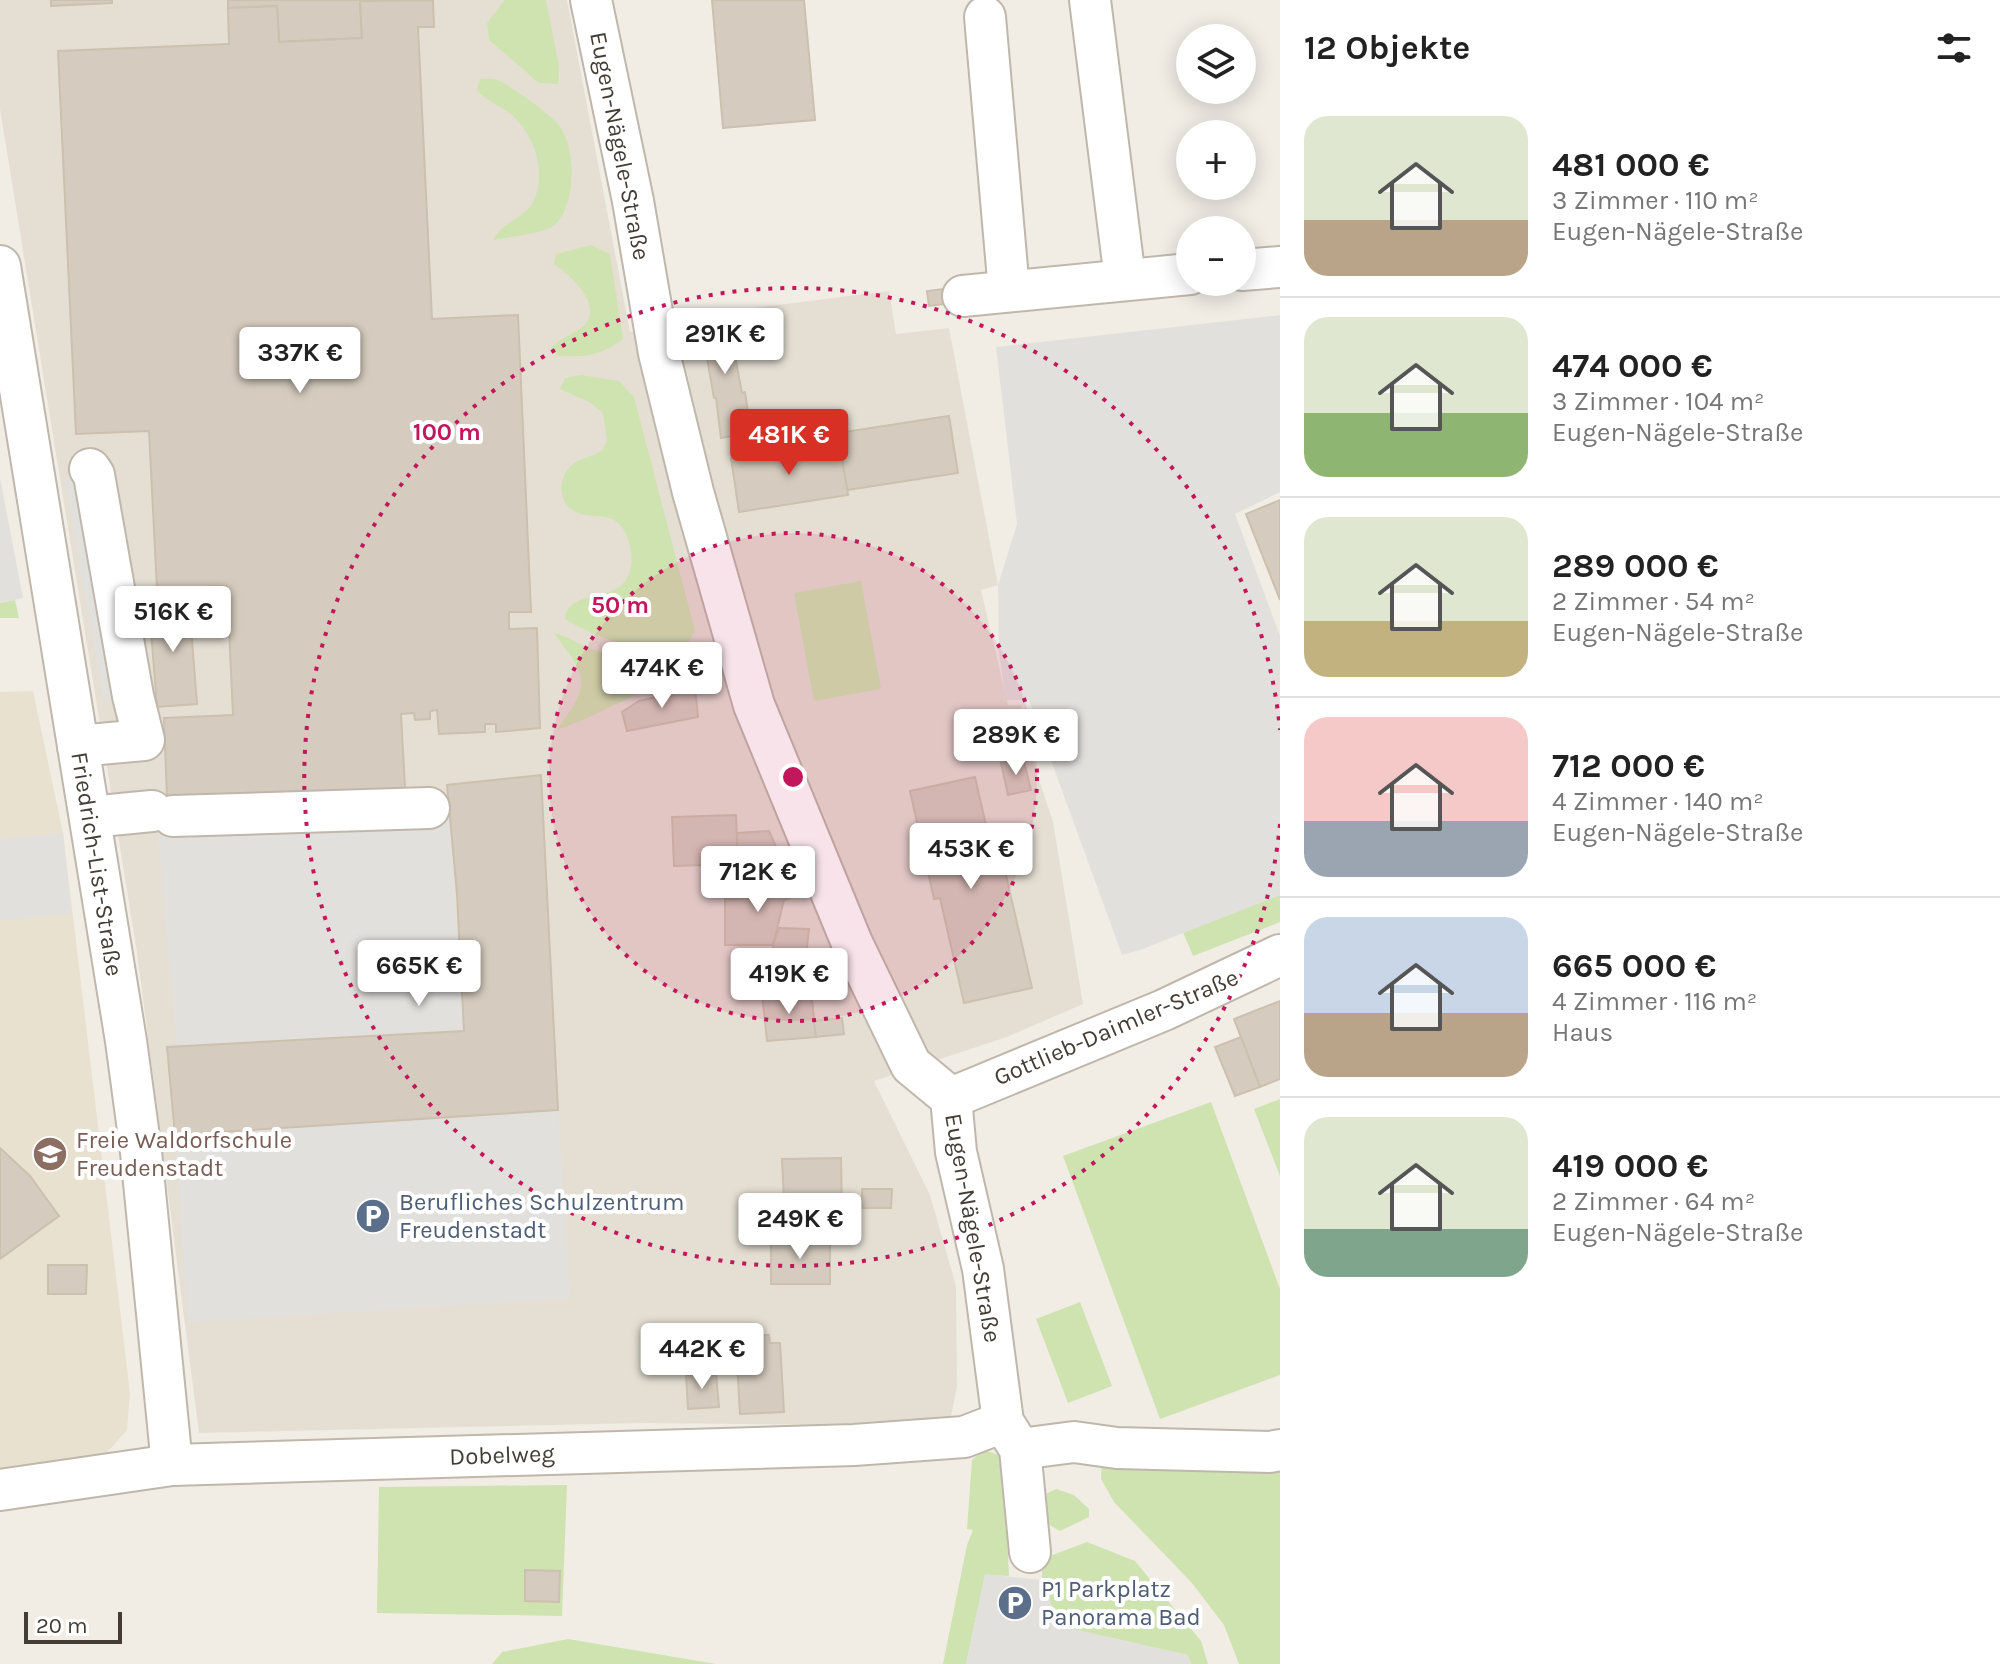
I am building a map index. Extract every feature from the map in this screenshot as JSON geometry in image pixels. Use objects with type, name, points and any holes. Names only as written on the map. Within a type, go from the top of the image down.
[{"type":"street","name":"Eugen-Nägele-Straße","points":[[591,0],[633,201],[659,353],[693,492],[754,705],[852,943],[911,1065],[951,1098],[956,1152],[983,1269],[1030,1552]]},
{"type":"street","points":[[1090,0],[1125,279]]},
{"type":"street","points":[[985,17],[1009,291]]},
{"type":"street","name":"Friedrich-List-Straße","points":[[0,266],[126,1041],[141,1152],[172,1465]]},
{"type":"street","points":[[1256,269],[1280,267]]},
{"type":"street","points":[[963,296],[1176,275]]},
{"type":"street","points":[[78,746],[144,740],[133,696],[94,475],[90,469]]},
{"type":"street","points":[[90,817],[429,808]]},
{"type":"street","name":"Gottlieb-Daimler-Straße","points":[[951,1098],[1164,1010],[1280,955]]},
{"type":"street","name":"Dobelweg","points":[[0,1490],[172,1465],[854,1445],[964,1437],[1012,1436],[1117,1448],[1280,1450]]},
{"type":"shaded area","points":[[0,0],[567,0],[630,332],[692,316],[889,291],[896,334],[949,328],[998,585],[981,590],[1008,705],[1021,705],[1028,747],[1053,822],[1083,1004],[1007,1037],[874,1081],[930,1195],[956,1286],[957,1387],[949,1426],[642,1423],[199,1433],[137,952],[0,109]]},
{"type":"shaded area","points":[[1280,315],[1280,492],[1235,514],[1280,636],[1280,895],[1122,955],[1029,700],[1006,700],[999,652],[998,585],[1017,524],[996,347]]},
{"type":"shaded area","points":[[94,475],[133,696],[104,701],[65,480]]},
{"type":"shaded area","points":[[0,478],[23,598],[0,603]]},
{"type":"shaded area","name":"Freie Waldorfschule Freudenstadt","points":[[33,691],[63,833],[130,1393],[127,1430],[104,1456],[0,1476],[0,692]]},
{"type":"shaded area","points":[[449,815],[464,1031],[177,1047],[158,836]]},
{"type":"shaded area","points":[[63,833],[71,914],[0,921],[0,839]]},
{"type":"shaded area","name":"Berufliches Schulzentrum Freudenstadt","points":[[558,1110],[570,1298],[188,1322],[175,1135]]},
{"type":"shaded area","name":"P1 Parkplatz Panorama Bad","points":[[985,1574],[1042,1580],[1060,1626],[1188,1655],[1191,1664],[966,1664]]},
{"type":"green space","points":[[505,0],[546,0],[559,66],[558,84],[539,83],[489,40],[487,23]]},
{"type":"green space","points":[[480,79],[496,79],[511,88],[554,119],[564,134],[571,161],[570,192],[561,217],[548,229],[493,240],[533,202],[539,170],[534,148],[524,128],[513,116],[477,90]]},
{"type":"green space","points":[[591,245],[610,254],[623,339],[593,354],[559,356],[551,348],[584,325],[590,314],[581,289],[554,264],[556,254]]},
{"type":"green space","points":[[581,375],[619,381],[634,397],[695,631],[688,643],[655,647],[624,644],[594,634],[565,619],[568,609],[575,603],[616,589],[624,582],[631,564],[631,548],[625,532],[616,521],[572,510],[563,499],[561,486],[570,467],[603,450],[607,440],[603,413],[591,403],[560,389],[565,378]]},
{"type":"green space","points":[[861,581],[881,689],[814,701],[794,593]]},
{"type":"green space","points":[[15,600],[19,618],[0,618],[0,603]]},
{"type":"green space","points":[[554,633],[594,650],[620,656],[700,657],[709,672],[635,695],[557,730],[576,701],[581,681],[574,661]]},
{"type":"green space","points":[[1280,895],[1280,922],[1193,956],[1183,932]]},
{"type":"green space","points":[[1280,1099],[1280,1176],[1254,1109]]},
{"type":"green space","points":[[1211,1102],[1280,1289],[1280,1375],[1160,1419],[1063,1156]]},
{"type":"green space","points":[[1080,1302],[1112,1386],[1068,1403],[1036,1319]]},
{"type":"green space","points":[[984,1450],[999,1455],[1004,1473],[1009,1576],[985,1575],[966,1664],[943,1664],[967,1545],[973,1530],[967,1529],[972,1460]]},
{"type":"green space","points":[[1102,1461],[1280,1465],[1280,1664],[1239,1664],[1224,1625],[1192,1583],[1114,1502],[1101,1479]]},
{"type":"green space","points":[[567,1485],[562,1616],[377,1613],[379,1487]]},
{"type":"green space","points":[[1056,1489],[1074,1495],[1089,1509],[1089,1517],[1060,1531],[1051,1526],[1042,1517],[1046,1494]]},
{"type":"green space","points":[[1087,1542],[1135,1561],[1201,1641],[1208,1664],[1191,1664],[1187,1655],[1059,1626],[1042,1580],[1042,1559]]},
{"type":"green space","points":[[568,1639],[716,1664],[492,1664],[502,1652]]},
{"type":"building","points":[[51,0],[112,0],[112,3],[51,6]]},
{"type":"building","points":[[228,0],[384,0],[360,1],[362,38],[279,42],[277,6],[228,8]]},
{"type":"building","points":[[433,0],[434,27],[418,27],[432,319],[518,315],[531,612],[509,612],[509,629],[537,628],[540,728],[496,732],[496,724],[485,724],[485,732],[439,734],[437,710],[430,711],[430,719],[415,720],[414,713],[401,714],[405,788],[167,799],[164,718],[233,715],[227,586],[157,589],[149,431],[76,434],[58,51],[229,44],[228,8],[277,6],[279,42],[362,38],[360,1]]},
{"type":"building","points":[[712,0],[804,0],[815,120],[723,128]]},
{"type":"building","points":[[959,287],[961,302],[929,306],[927,291]]},
{"type":"building","points":[[727,314],[751,433],[721,438],[716,398],[707,358],[704,358],[699,317]]},
{"type":"building","points":[[949,416],[958,473],[847,490],[838,433]]},
{"type":"building","points":[[839,441],[848,495],[739,512],[731,458]]},
{"type":"building","points":[[1280,500],[1280,600],[1246,514]]},
{"type":"building","points":[[189,602],[197,704],[157,707],[149,605]]},
{"type":"building","points":[[695,688],[698,717],[627,731],[622,712],[639,701]]},
{"type":"building","points":[[1023,758],[1031,790],[1008,795],[1001,763]]},
{"type":"building","name":"Berufliches Schulzentrum Freudenstadt","points":[[541,775],[558,1110],[175,1135],[167,1047],[464,1031],[457,894],[447,785]]},
{"type":"building","points":[[975,777],[995,864],[1003,862],[1032,988],[964,1003],[940,898],[934,899],[910,791]]},
{"type":"building","points":[[736,815],[738,864],[674,866],[672,817]]},
{"type":"building","points":[[769,831],[789,876],[765,878],[764,850],[737,851],[737,833]]},
{"type":"building","points":[[764,850],[765,878],[738,878],[737,851]]},
{"type":"building","points":[[789,876],[796,879],[802,894],[784,900],[773,945],[725,945],[725,899],[766,897],[765,878]]},
{"type":"building","points":[[779,928],[809,929],[806,956],[774,959],[773,945]]},
{"type":"building","points":[[811,990],[816,1037],[767,1041],[762,994]]},
{"type":"building","points":[[1280,1001],[1280,1079],[1260,1087],[1234,1019]]},
{"type":"building","points":[[842,1018],[844,1034],[816,1037],[814,1021]]},
{"type":"building","points":[[1241,1037],[1260,1087],[1235,1096],[1215,1047]]},
{"type":"building","points":[[0,1148],[30,1176],[59,1216],[0,1259]]},
{"type":"building","points":[[841,1158],[842,1208],[813,1209],[813,1200],[784,1201],[782,1159]]},
{"type":"building","points":[[862,1189],[892,1189],[891,1208],[862,1208]]},
{"type":"building","points":[[771,1238],[830,1239],[830,1284],[771,1284]]},
{"type":"building","points":[[48,1265],[87,1265],[86,1294],[48,1294]]},
{"type":"building","points":[[769,1335],[770,1343],[780,1343],[784,1412],[740,1414],[736,1344],[747,1344],[747,1336]]},
{"type":"building","points":[[716,1373],[719,1407],[688,1409],[686,1375]]},
{"type":"building","points":[[525,1570],[560,1571],[559,1602],[525,1601]]},
{"type":"place","name":"Freie Waldorfschule Freudenstadt","points":[[50,1154]]},
{"type":"place","name":"Berufliches Schulzentrum Freudenstadt","points":[[373,1216]]},
{"type":"place","name":"P1 Parkplatz Panorama Bad","points":[[1015,1603]]}]
